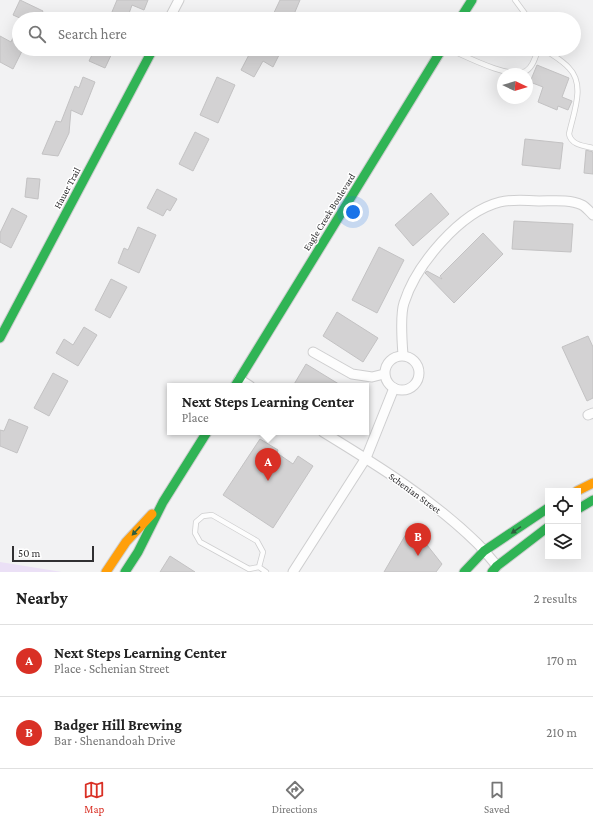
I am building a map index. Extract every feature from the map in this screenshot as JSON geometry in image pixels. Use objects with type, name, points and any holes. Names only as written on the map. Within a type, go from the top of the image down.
[{"type":"street","points":[[173,12],[179,0]]},
{"type":"street","points":[[464,12],[472,0]]},
{"type":"street","name":"Hauer Trail","points":[[0,338],[149,56]]},
{"type":"street","name":"Eagle Creek Boulevard","points":[[237,382],[438,56]]},
{"type":"street","points":[[403,355],[402,336],[404,304],[416,274],[444,238],[477,211],[500,202],[518,200],[568,201],[582,205],[593,215]]},
{"type":"street","points":[[313,352],[352,374],[372,377],[384,374]]},
{"type":"street","points":[[403,355],[413,360],[417,364],[419,375],[418,380],[410,388],[405,390],[394,388],[386,380],[384,374],[385,368],[391,358],[403,355]]},
{"type":"street","points":[[293,572],[366,458],[394,388]]},
{"type":"street","points":[[125,572],[138,552],[162,502],[205,435]]},
{"type":"street","name":"Schenian Street","points":[[328,435],[366,458],[444,513],[478,544],[497,570]]},
{"type":"street","points":[[581,489],[593,483]]},
{"type":"street","points":[[581,507],[593,500]]},
{"type":"street","points":[[106,572],[126,542],[162,502]]},
{"type":"street","points":[[464,572],[484,551],[545,510]]},
{"type":"street","points":[[497,570],[545,530]]},
{"type":"lane","points":[[515,0],[524,12]]},
{"type":"lane","points":[[466,56],[503,71],[520,73],[526,71],[531,66],[535,56]]},
{"type":"lane","points":[[554,56],[568,66],[573,72],[578,89],[569,138],[572,142],[593,148]]},
{"type":"lane","points":[[260,567],[263,552],[257,541],[212,515],[203,516],[196,522],[195,533],[200,542],[248,569],[260,567],[266,572]]},
{"type":"shaded area","points":[[0,562],[62,572],[0,572]]},
{"type":"building","points":[[20,0],[43,11],[42,12],[14,12]]},
{"type":"building","points":[[117,0],[148,0],[144,10],[132,5],[130,12],[112,12]]},
{"type":"building","points":[[280,0],[300,0],[295,12],[274,12]]},
{"type":"building","points":[[0,36],[11,42],[12,40],[12,56],[20,56],[13,69],[0,62]]},
{"type":"building","points":[[92,56],[111,56],[105,68],[89,61]]},
{"type":"building","points":[[248,56],[278,56],[273,67],[263,61],[254,77],[241,70]]},
{"type":"building","points":[[537,65],[569,78],[562,97],[572,101],[568,110],[558,106],[557,110],[538,102],[543,87],[533,83],[533,75]]},
{"type":"building","points":[[83,77],[95,82],[82,115],[71,110],[69,133],[58,156],[42,154],[56,121],[61,122],[75,86],[79,88]]},
{"type":"building","points":[[217,77],[235,85],[218,123],[200,115]]},
{"type":"building","points":[[195,132],[209,139],[193,171],[179,164]]},
{"type":"building","points":[[525,139],[563,143],[560,169],[522,165]]},
{"type":"building","points":[[586,150],[593,152],[593,174],[584,173]]},
{"type":"building","points":[[27,178],[40,179],[38,199],[25,197]]},
{"type":"building","points":[[157,189],[177,199],[170,211],[167,209],[163,216],[147,208]]},
{"type":"building","points":[[431,193],[449,214],[413,246],[395,225]]},
{"type":"building","points":[[12,208],[27,216],[11,248],[0,242],[0,233]]},
{"type":"building","points":[[514,221],[573,224],[571,252],[512,249]]},
{"type":"building","points":[[138,227],[156,235],[139,273],[118,263],[124,248],[128,250]]},
{"type":"building","points":[[483,233],[503,254],[454,303],[425,273],[427,271],[442,279],[440,276]]},
{"type":"building","points":[[379,247],[404,260],[377,313],[352,300]]},
{"type":"building","points":[[111,279],[127,287],[110,318],[95,310]]},
{"type":"building","points":[[337,312],[378,338],[363,362],[323,336]]},
{"type":"building","points":[[84,327],[97,335],[78,366],[56,353],[64,339],[73,345]]},
{"type":"building","points":[[588,336],[593,347],[593,398],[587,401],[562,347]]},
{"type":"building","points":[[306,364],[337,383],[295,383]]},
{"type":"building","points":[[53,373],[68,381],[49,416],[34,408]]},
{"type":"building","points":[[9,419],[28,427],[17,453],[0,446],[0,430],[4,431]]},
{"type":"building","points":[[260,439],[278,450],[277,453],[293,464],[298,456],[313,466],[273,528],[223,495]]},
{"type":"building","points":[[406,534],[427,545],[442,564],[436,572],[384,572]]},
{"type":"building","points":[[170,556],[195,572],[160,572]]},
{"type":"traffic: fast","points":[[464,12],[472,0]]},
{"type":"traffic: fast","points":[[0,338],[149,56]]},
{"type":"traffic: fast","points":[[237,383],[438,56]]},
{"type":"traffic: fast","points":[[125,572],[138,552],[163,502],[205,435]]},
{"type":"traffic: fast","points":[[581,507],[593,500]]},
{"type":"traffic: fast","points":[[464,572],[484,551],[545,510]]},
{"type":"traffic: fast","points":[[492,572],[497,566],[545,529]]},
{"type":"traffic: slow","points":[[581,489],[593,483]]},
{"type":"traffic: slow","points":[[106,572],[126,542],[152,514]]},
{"type":"place","name":"Next Steps Learning Center","points":[[268,481]]},
{"type":"place","name":"Badger Hill Brewing","points":[[418,556]]}]
